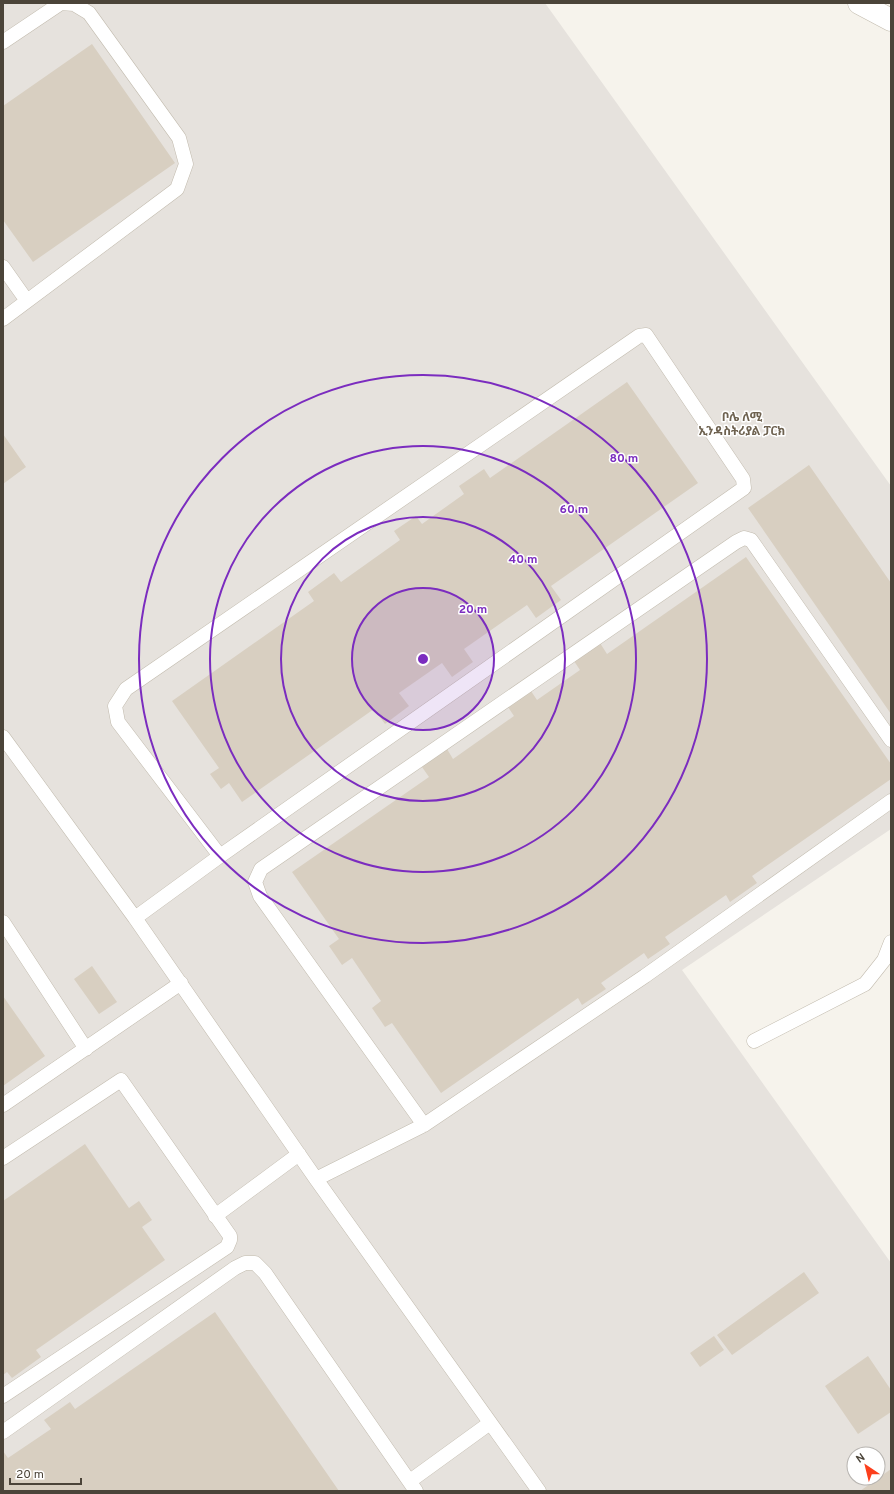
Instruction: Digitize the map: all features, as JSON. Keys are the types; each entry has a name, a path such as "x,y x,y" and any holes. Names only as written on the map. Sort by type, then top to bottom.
{"street":[{"path":"859,3 891,20"}],"lane":[{"path":"3,42 61,4 74,4 89,13 179,138 186,164 178,189 3,319"},
{"path":"3,267 27,301"},
{"path":"136,918 220,856 744,488 743,479 646,335 639,336 126,689 115,706 118,722 220,856"},
{"path":"424,1125 260,896 255,882 261,869 736,542 744,538 751,540 891,740"},
{"path":"3,736 136,918 316,1180 539,1491"},
{"path":"316,1180 424,1125 644,976 891,801"},
{"path":"3,922 86,1048"},
{"path":"754,1041 865,984 884,960 891,942"},
{"path":"3,1105 181,983"},
{"path":"3,1158 121,1080 230,1236 227,1247 3,1396"},
{"path":"215,1216 299,1154"},
{"path":"3,1432 235,1268 245,1263 255,1263 265,1274 413,1486 490,1423"}],"shaded area":[{"path":"3,3 545,3 891,486 891,829 682,970 891,1263 891,1491 3,1491"}],"building":[{"path":"92,44 175,163 33,262 3,220 3,106"},
{"path":"627,382 698,483 551,586 561,600 536,618 527,605 464,649 473,662 452,677 442,663 399,693 409,706 385,724 374,709 242,802 229,783 221,789 210,774 219,768 172,701 314,601 308,592 334,573 341,582 400,540 394,531 416,516 422,524 464,494 459,486 484,469 490,478"},
{"path":"3,434 26,467 3,484"},
{"path":"809,465 891,583 891,714 748,508"},
{"path":"746,557 891,764 891,779 752,876 757,883 730,902 726,895 665,937 670,944 648,959 644,953 601,983 606,989 582,1005 578,998 441,1093 392,1023 385,1027 372,1008 381,1001 352,958 342,965 329,946 339,939 292,872 429,777 422,767 447,749 453,759 514,716 508,707 531,691 537,700 580,670 574,661 600,643 607,654"},
{"path":"92,966 117,1002 99,1014 74,979"},
{"path":"3,996 45,1056 3,1086"},
{"path":"85,1144 129,1208 139,1201 152,1220 142,1227 165,1260 36,1350 41,1357 12,1378 7,1372 3,1375 3,1201"},
{"path":"804,1272 819,1293 732,1355 717,1335"},
{"path":"215,1312 339,1491 3,1491 3,1451 8,1458 51,1429 44,1420 70,1402 75,1409"},
{"path":"714,1336 724,1350 700,1367 690,1353"},
{"path":"868,1356 891,1390 891,1412 858,1434 825,1386"},
{"path":"891,1469 891,1491 860,1491 867,1486 886,1486 886,1473"}],"district":[{"name":"ቦሌ ለሚ ኢንዳስትሪያል ፓርክ","path":"742,424"}]}
